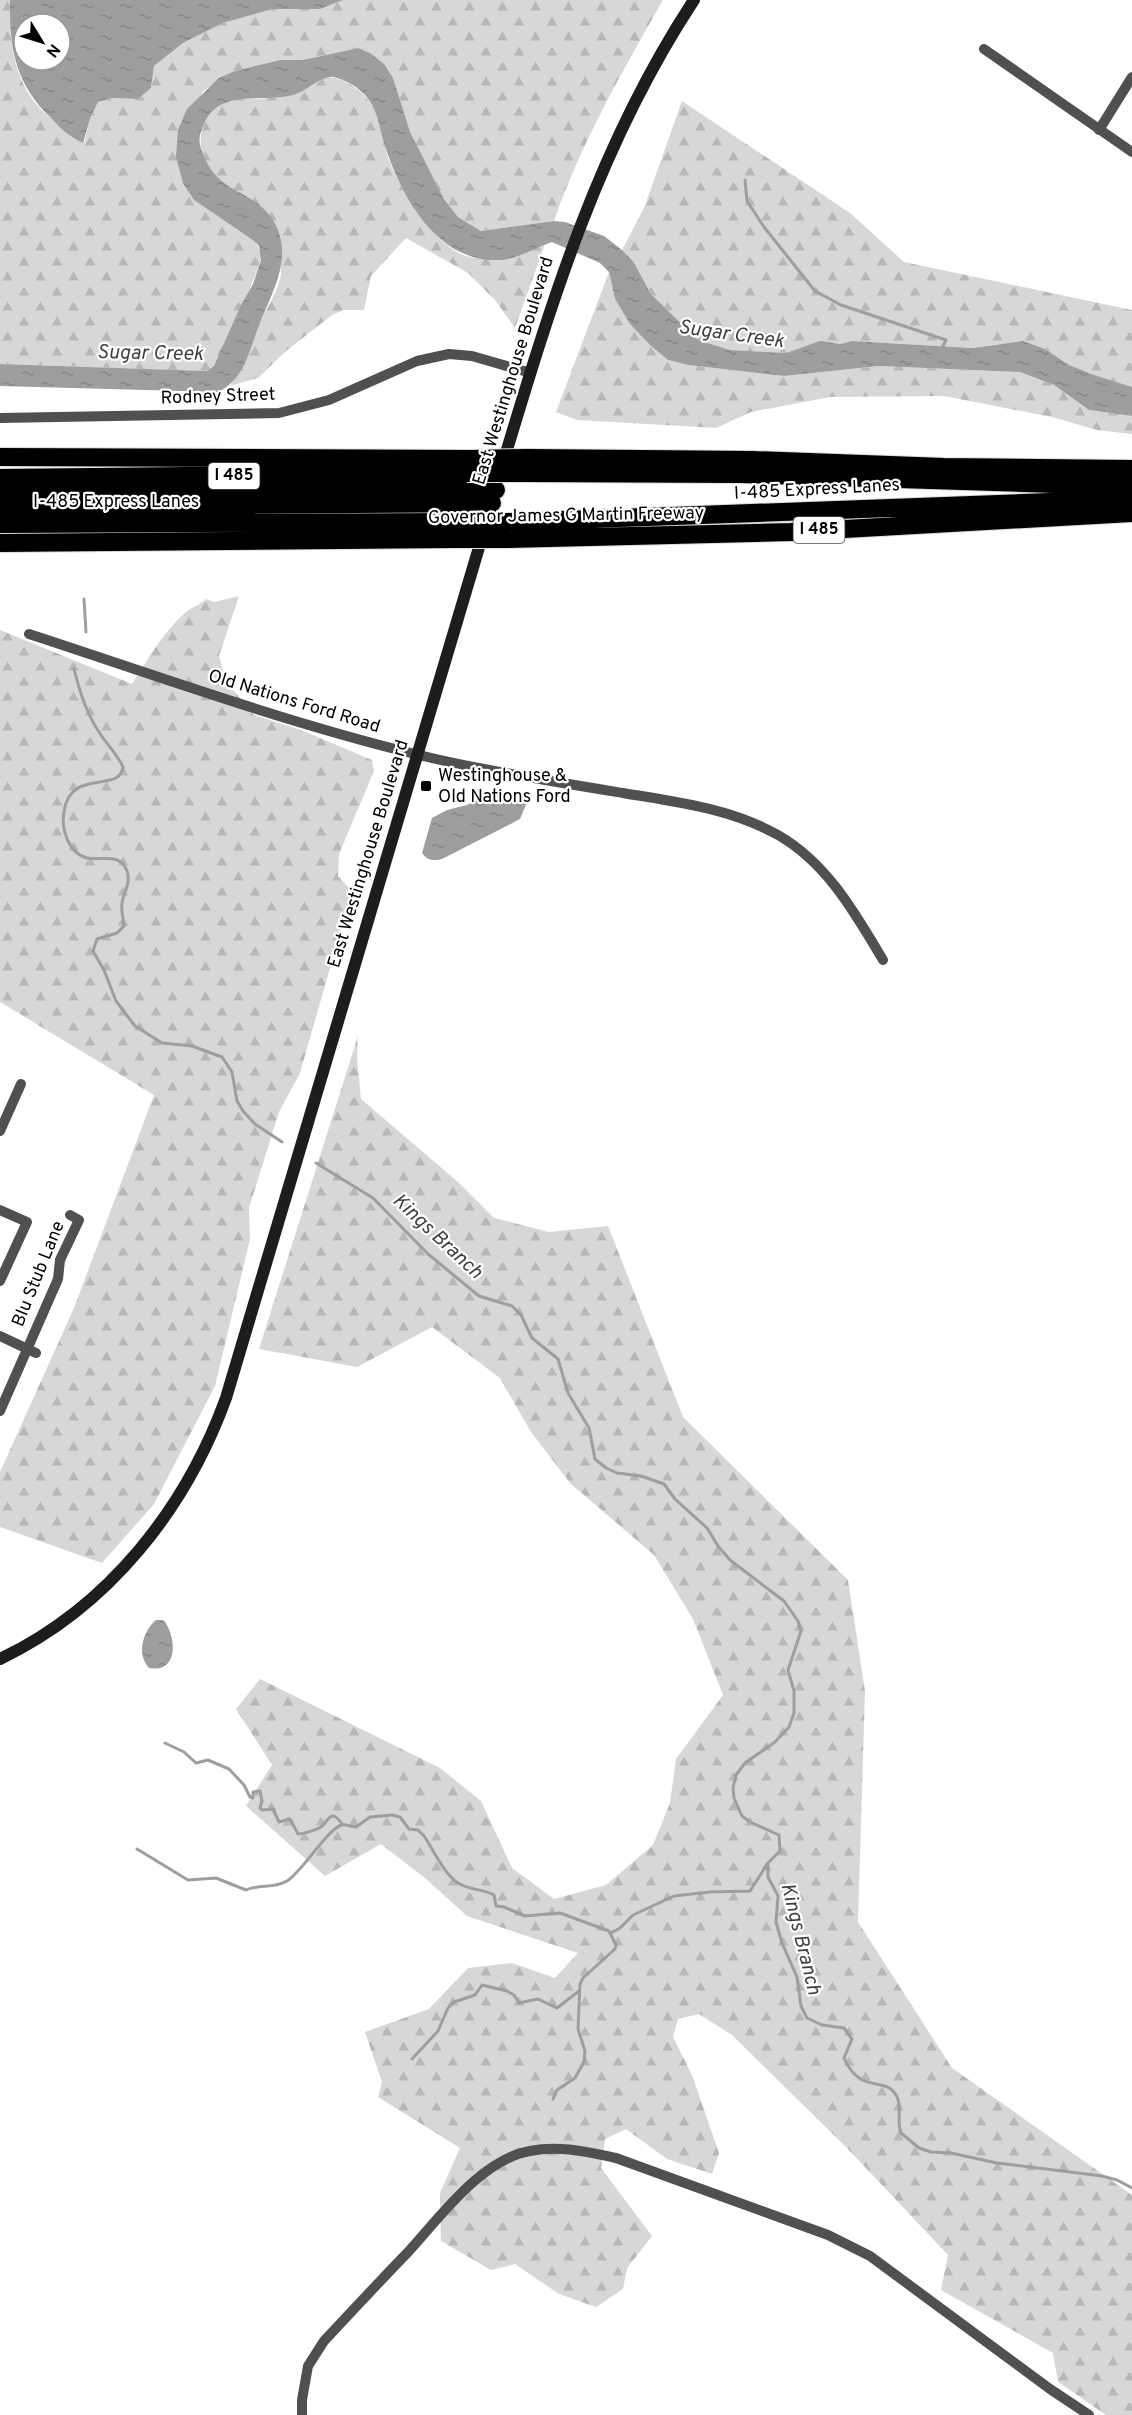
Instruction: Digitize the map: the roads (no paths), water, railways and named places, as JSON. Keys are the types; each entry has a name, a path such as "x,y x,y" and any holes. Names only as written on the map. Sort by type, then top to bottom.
{"highway":[{"name":"I 485","path":"4,458 469,466 752,460 944,467 1132,469"},
{"name":"I-485 Express Lanes","path":"526,465 1054,484 1132,483"},
{"name":"I-485 Express Lanes","path":"0,478 469,466"},
{"path":"0,495 494,496"},
{"path":"0,510 494,496"},
{"name":"I-485 Express Lanes","path":"508,530 724,516 1132,498"},
{"name":"Governor James G Martin Freeway","path":"0,543 508,530 680,536 1132,513"},
{"path":"724,516 897,525"},
{"name":"I-485 Express Lanes","path":"0,524 453,531"}],"main road":[{"name":"East Westinghouse Boulevard","path":"0,1659 63,1621 109,1582 152,1535 179,1497 201,1459 226,1398 562,274 605,165 652,70 694,0"}],"street":[{"path":"984,49 1132,152"},
{"path":"1099,130 1132,77"},
{"name":"Rodney Street","path":"0,418 279,413 329,399 417,361 449,354 472,356 531,372"},
{"name":"Old Nations Ford Road","path":"28,634 329,732 417,754 535,778 695,805 721,811 759,825 789,842 821,869 854,912 883,960"},
{"path":"0,1131 21,1084"},
{"path":"0,1210 27,1222 0,1281"},
{"name":"Blu Stub Lane","path":"0,1411 32,1351 58,1279 60,1260 79,1220 70,1215"},
{"name":"Blu Stub Lane","path":"0,1336 32,1351"},
{"path":"302,2415 302,2400 308,2366 324,2341 466,2189 499,2164 528,2151 554,2148 616,2158 828,2235 870,2256 1050,2389 1089,2415"}],"water":[{"path":"10,0 343,0 320,9 273,9 223,23 183,43 154,66 151,88 138,99 112,98 98,102 83,143 58,126 39,105 29,92 20,72 72,72 72,12 12,12 12,41"},
{"path":"358,48 370,53 384,64 393,78 410,132 444,199 458,217 481,231 554,221 565,222 604,236 633,261 651,294 698,340 730,350 786,353 820,341 840,344 852,341 972,348 1023,341 1045,349 1069,365 1132,387 1132,416 1089,410 1054,385 1020,372 879,366 784,376 688,365 668,360 630,324 615,299 609,272 600,263 552,242 518,256 497,260 476,258 440,239 425,224 402,187 368,98 359,89 334,77 324,79 293,95 227,102 216,108 208,117 201,132 200,146 209,167 226,184 263,208 271,217 282,245 280,272 276,285 249,354 234,380 218,392 0,386 0,364 207,371 214,366 241,305 253,284 261,260 259,246 254,241 194,200 183,183 176,157 178,130 187,109 219,78 235,71 280,60 303,60"},
{"path":"488,793 527,802 520,819 442,859 426,858 422,853 432,818 447,810 467,805"},
{"path":"156,1620 163,1620 168,1627 173,1652 166,1665 149,1668 143,1656 143,1643 148,1630"}],"waterway":[{"path":"745,180 747,201 764,227 815,291 841,305 946,340 942,348"},
{"name":"Kings Branch","path":"84,599 86,632"},
{"name":"Kings Branch","path":"74,669 88,712 123,767 120,775 113,779 85,785 75,790 68,798 63,818 67,839 75,851 87,858 110,858 120,861 128,875 122,906 124,926 117,933 97,939 93,951 104,970 116,1001 135,1026 162,1043 192,1046 222,1057 232,1072 237,1101 243,1111 255,1124 282,1142"},
{"name":"Kings Branch","path":"316,1163 373,1198 428,1254 479,1296 512,1306 521,1315 532,1338 558,1359 568,1393 589,1428 595,1459 617,1473 641,1476 664,1484 675,1499 707,1528 730,1560 784,1601 798,1621 801,1631 788,1670 794,1691 794,1713 789,1727 775,1742 745,1763 736,1775 733,1788 734,1798 742,1816 779,1835 780,1851 768,1863 750,1891 674,1896 633,1915 620,1928 611,1933"},
{"path":"165,1743 184,1752 196,1763 208,1760 229,1769 244,1785 250,1797 253,1798 253,1792 260,1791 262,1810 273,1809 279,1822 290,1819 298,1834 321,1827 333,1816 342,1824"},
{"path":"137,1849 188,1880 216,1878 246,1890 287,1881 336,1828 344,1825 356,1827 370,1817 392,1815 400,1817 409,1829 418,1830 424,1836 446,1871 456,1882 494,1895 496,1906 525,1916 560,1913 609,1931 616,1945 615,1949 583,1978 580,1984 578,2029 585,2051 584,2062 575,2078 557,2090 553,2099"},
{"name":"Kings Branch","path":"768,1864 768,1877 778,1896 776,1922 782,1943 797,1977 801,2006 807,2018 822,2025 844,2028 852,2039 844,2058 857,2077 892,2089 898,2099 901,2133 919,2148 931,2152 1102,2176 1117,2180 1132,2188"},
{"path":"412,2059 438,2031 448,2008 454,2002 475,1995 482,1985 507,1991 514,1995 519,2003 538,1999 557,2008 579,1991"}],"place":[{"name":"Westinghouse & Old Nations Ford","path":"426,786"}],"water label":[{"name":"Sugar Creek","path":"731,335"},
{"name":"Sugar Creek","path":"150,354"}]}
